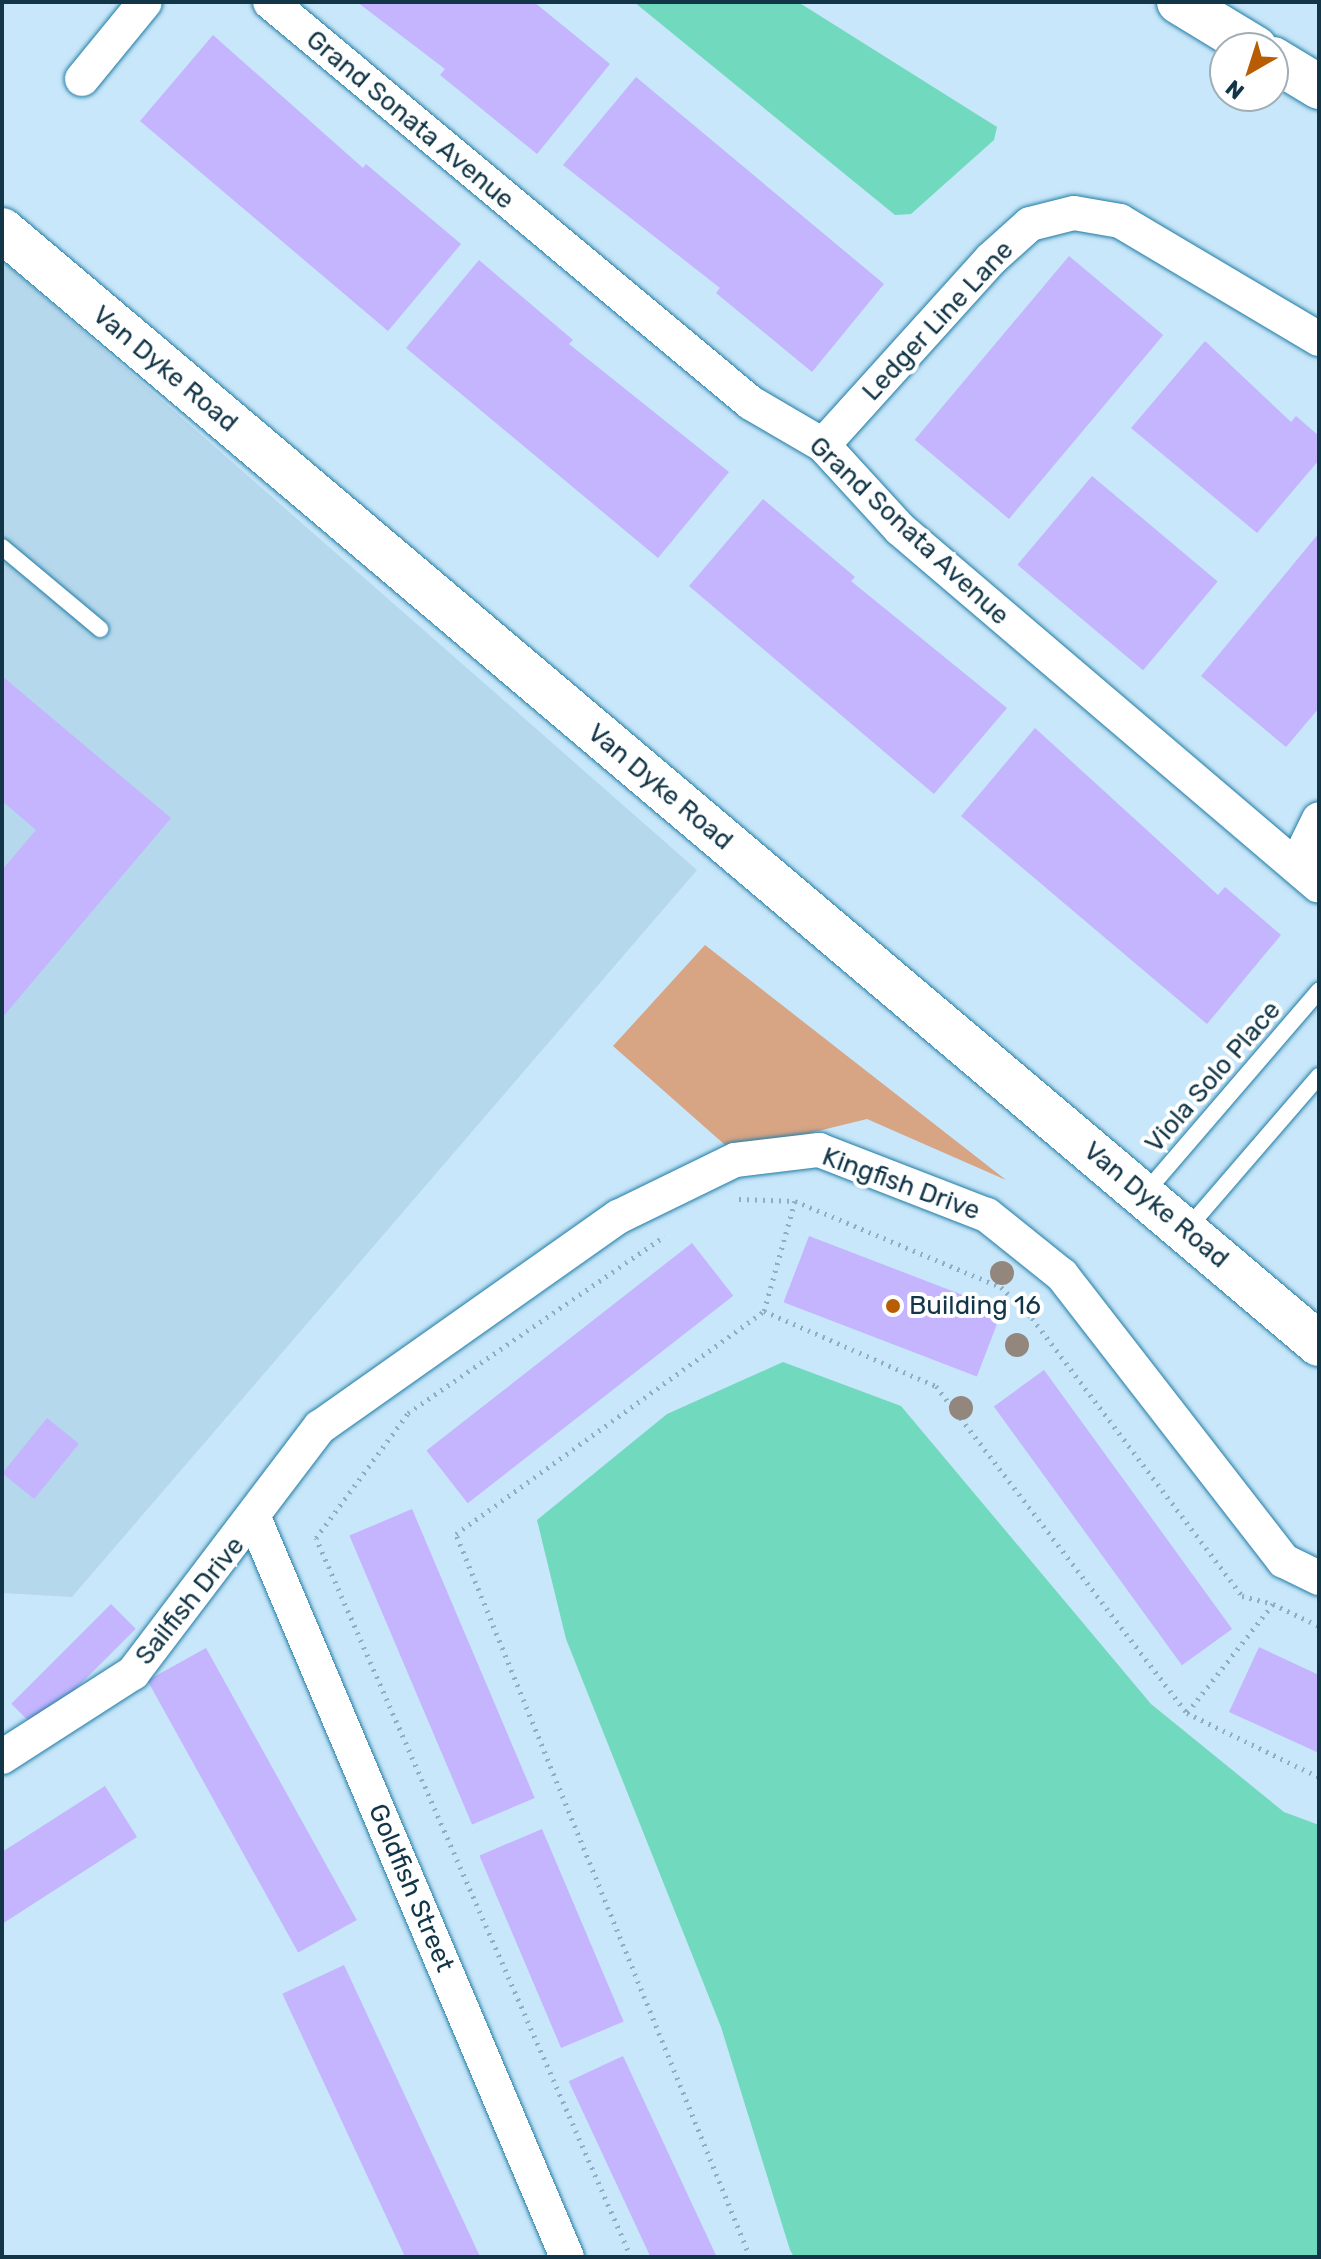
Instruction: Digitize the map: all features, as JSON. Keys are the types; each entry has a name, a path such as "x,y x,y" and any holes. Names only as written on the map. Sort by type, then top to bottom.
{"main road":[{"path":"1179,2 1229,32"},
{"path":"1289,69 1319,87"},
{"name":"Van Dyke Road","path":"2,230 1319,1344"}],"street":[{"path":"82,79 145,2"},
{"name":"Grand Sonata Avenue","path":"270,2 751,403 823,445 900,529 1307,876"},
{"name":"Ledger Line Lane","path":"823,445 991,259 1030,224 1074,213 1120,221 1319,339"},
{"path":"1307,876 1319,819"},
{"name":"Kingfish Drive","path":"255,1520 320,1427 618,1217 735,1160 819,1150 987,1215 1062,1275 1284,1561 1319,1578"},
{"name":"Sailfish Drive","path":"2,1757 133,1673 255,1520"},
{"name":"Goldfish Street","path":"255,1520 567,2257"}],"lane":[{"path":"2,547 100,629"},
{"name":"Viola Solo Place","path":"1144,1194 1317,998"},
{"path":"1186,1230 1319,1076"}],"path":[{"path":"735,1198 795,1201 1001,1287 1032,1318 1242,1596 1273,1604 1319,1626"},
{"path":"750,2257 456,1534 764,1311 795,1201"},
{"path":"631,2257 316,1538 408,1413 668,1234"},
{"path":"764,1311 936,1386 1187,1713 1319,1777"},
{"path":"1187,1713 1273,1604"}],"shaded area":[{"path":"634,2 798,2 997,127 994,140 911,214 895,215"},
{"path":"2,260 697,870 72,1597 2,1593"},
{"path":"705,945 1006,1180 867,1119 733,1152 613,1046"},
{"path":"783,1362 901,1406 1151,1704 1284,1812 1319,1825 1319,2257 794,2257 721,2027 566,1639 537,1520 667,1414"}],"building":[{"path":"357,2 534,2 610,64 537,154 440,75 445,69"},
{"path":"213,35 363,168 366,164 461,244 388,331 140,121"},
{"path":"636,77 884,284 812,372 716,293 720,288 563,165"},
{"path":"1069,256 1163,335 1009,519 915,440"},
{"path":"479,260 573,340 569,344 729,472 658,558 406,348"},
{"path":"1205,341 1291,422 1296,416 1319,436 1319,460 1257,533 1131,428"},
{"path":"1092,476 1218,581 1143,670 1017,565"},
{"path":"763,499 855,577 851,581 1007,708 934,794 689,586"},
{"path":"1319,533 1319,708 1286,747 1201,676"},
{"path":"2,676 171,818 2,1018 2,870 36,830 2,801"},
{"path":"1035,728 1218,895 1225,887 1281,935 1207,1024 961,816"},
{"name":"Building 16","path":"809,1236 1002,1310 977,1376 784,1302"},
{"path":"692,1243 733,1296 468,1503 426,1450"},
{"path":"1044,1370 1232,1629 1182,1665 994,1406"},
{"path":"47,1418 79,1444 34,1499 2,1473"},
{"path":"412,1509 535,1798 472,1825 349,1536"},
{"path":"111,1604 136,1629 36,1728 11,1704"},
{"path":"1259,1647 1319,1675 1319,1753 1229,1712"},
{"path":"206,1648 357,1920 298,1952 147,1680"},
{"path":"105,1786 137,1837 2,1924 2,1852"},
{"path":"542,1829 624,2021 561,2048 479,1856"},
{"path":"344,1965 480,2257 405,2257 282,1994"},
{"path":"623,2056 716,2256 651,2257 569,2081"}],"place":[{"name":"Building 16","path":"893,1306"}]}
